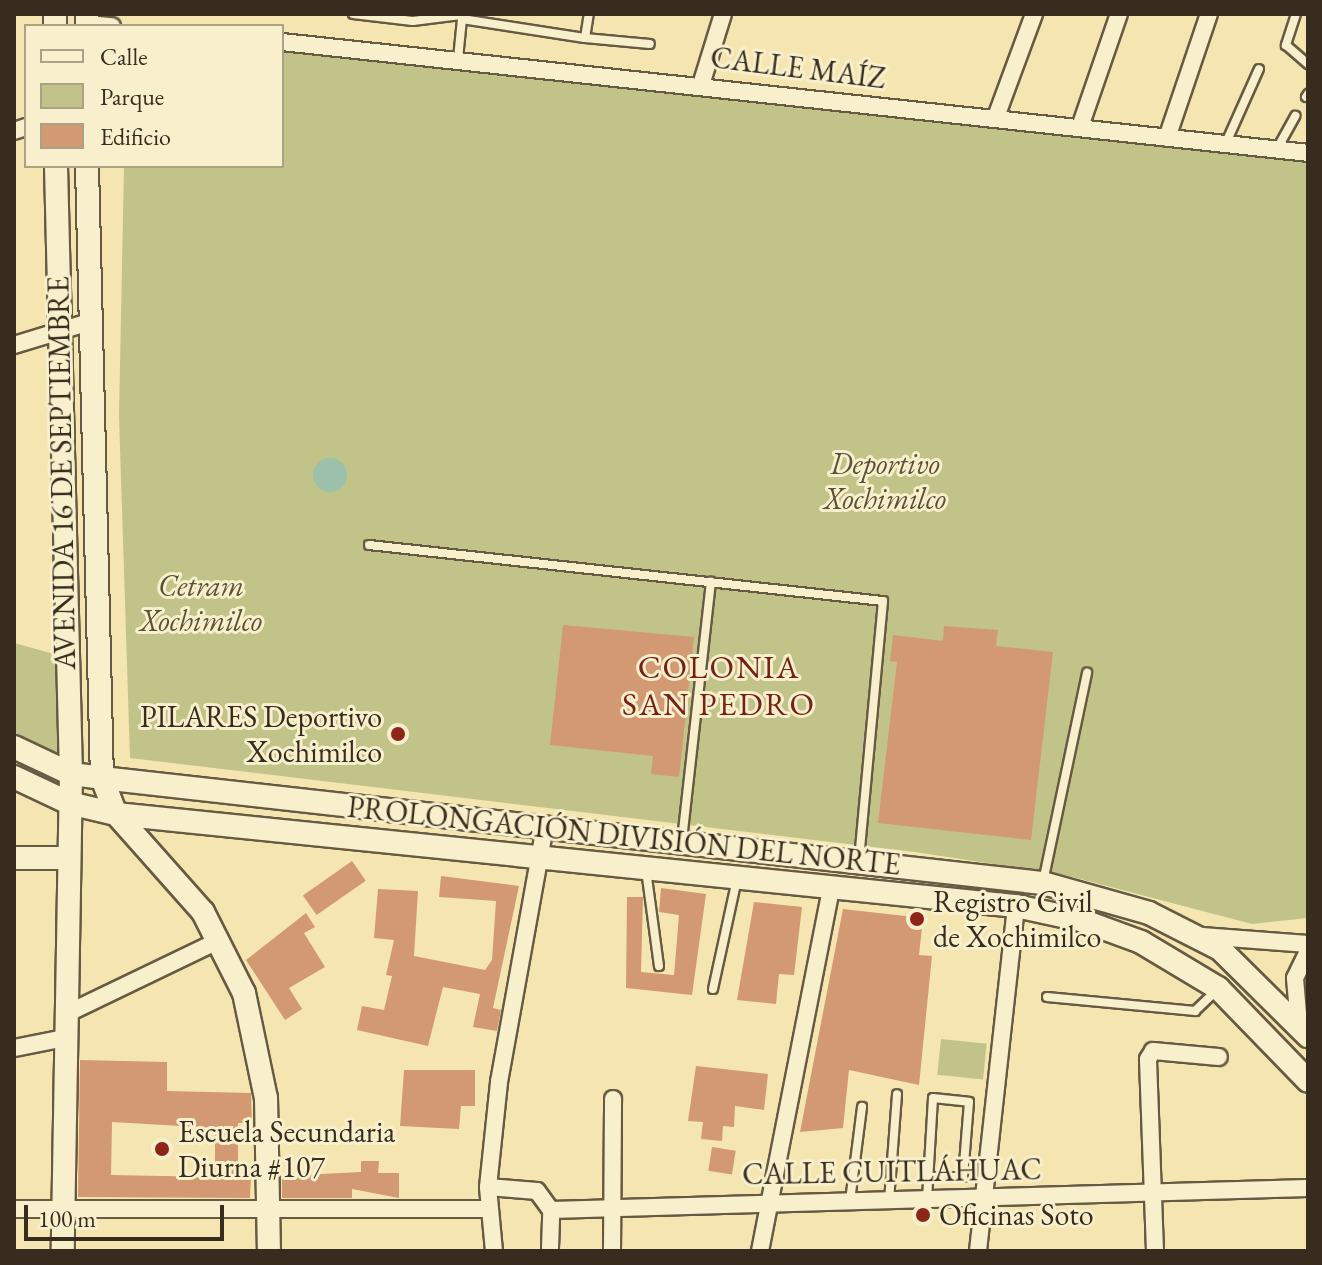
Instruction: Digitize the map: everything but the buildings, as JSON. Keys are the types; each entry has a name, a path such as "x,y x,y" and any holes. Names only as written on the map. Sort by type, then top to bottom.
{"main road":[{"name":"AVENIDA 16 DE SEPTIEMBRE","path":"56,168 71,774 66,858"},
{"name":"AVENIDA 16 DE SEPTIEMBRE","path":"87,168 86,323 93,580 102,778 116,814"},
{"path":"66,484 91,484"},
{"path":"68,579 93,580"},
{"name":"PROLONGACIÓN DIVISIÓN DEL NORTE","path":"14,747 71,774 1043,883 1118,902 1198,936 1220,949 1303,1031"},
{"name":"PROLONGACIÓN DIVISIÓN DEL NORTE","path":"14,777 69,803 116,814 1016,906 1111,929 1218,988 1308,1081"},
{"path":"116,814 166,866 220,940 261,1059 269,1251"},
{"path":"166,866 166,847 182,821"},
{"path":"623,867 626,835"},
{"path":"14,858 66,858 63,1251"},
{"path":"1218,988 1213,967 1220,949 1242,939"}],"street":[{"path":"701,85 723,14"},
{"path":"996,117 1034,14"},
{"path":"1080,127 1119,14"},
{"path":"1167,138 1209,14"},
{"name":"CALLE MAÍZ","path":"284,42 1308,153"},
{"path":"14,345 86,323"},
{"path":"494,1251 488,1187 499,1082 545,827"},
{"path":"760,1251 831,888"},
{"path":"978,1251 980,1198 1016,906"},
{"path":"1198,936 1308,944"},
{"path":"66,1014 220,940"},
{"path":"1303,1031 1295,978 1308,951"},
{"path":"14,1048 65,1038"},
{"path":"1155,1251 1148,1085 1153,1051 1219,1057"},
{"path":"612,1251 613,1099"},
{"path":"488,1187 537,1191 551,1210 550,1248"},
{"name":"CALLE CUITLÁHUAC","path":"551,1210 1308,1188"},
{"path":"14,1209 269,1212 488,1209"}],"lane":[{"path":"353,14 462,17 585,38 650,44"},
{"path":"585,38 589,14"},
{"path":"1296,14 1286,45 1308,64"},
{"path":"458,59 462,17"},
{"path":"1224,146 1259,69"},
{"path":"1277,150 1295,116"},
{"path":"369,545 883,601 859,861"},
{"path":"682,842 711,582"},
{"path":"1043,883 1087,673"},
{"path":"646,869 659,966"},
{"path":"713,989 737,879"},
{"path":"1047,997 1195,1011 1218,988"},
{"path":"889,1201 897,1094"},
{"path":"927,1200 928,1177 933,1098 969,1102 963,1177 928,1177"},
{"path":"850,1202 862,1107"}],"green space":[{"name":"Deportivo Xochimilco","path":"284,48 1308,159 1308,918 1252,924 1065,875 915,852 130,758 119,416 124,168 284,168"},
{"path":"14,643 54,654 65,764 14,738"},
{"path":"941,1039 987,1044 983,1080 937,1075"}],"shaded area":[{"path":"330,458 342,463 347,475 342,487 330,492 318,487 313,475 318,463"}],"place":[{"name":"PILARES Deportivo Xochimilco","path":"398,734"},
{"name":"Registro Civil de Xochimilco","path":"917,919"},
{"name":"Escuela Secundaria Diurna #107","path":"162,1149"},
{"name":"Oficinas Soto","path":"923,1215"}],"district":[{"name":"COLONIA SAN PEDRO","path":"719,686"}],"park label":[{"name":"Cetram Xochimilco","path":"201,603"}]}
